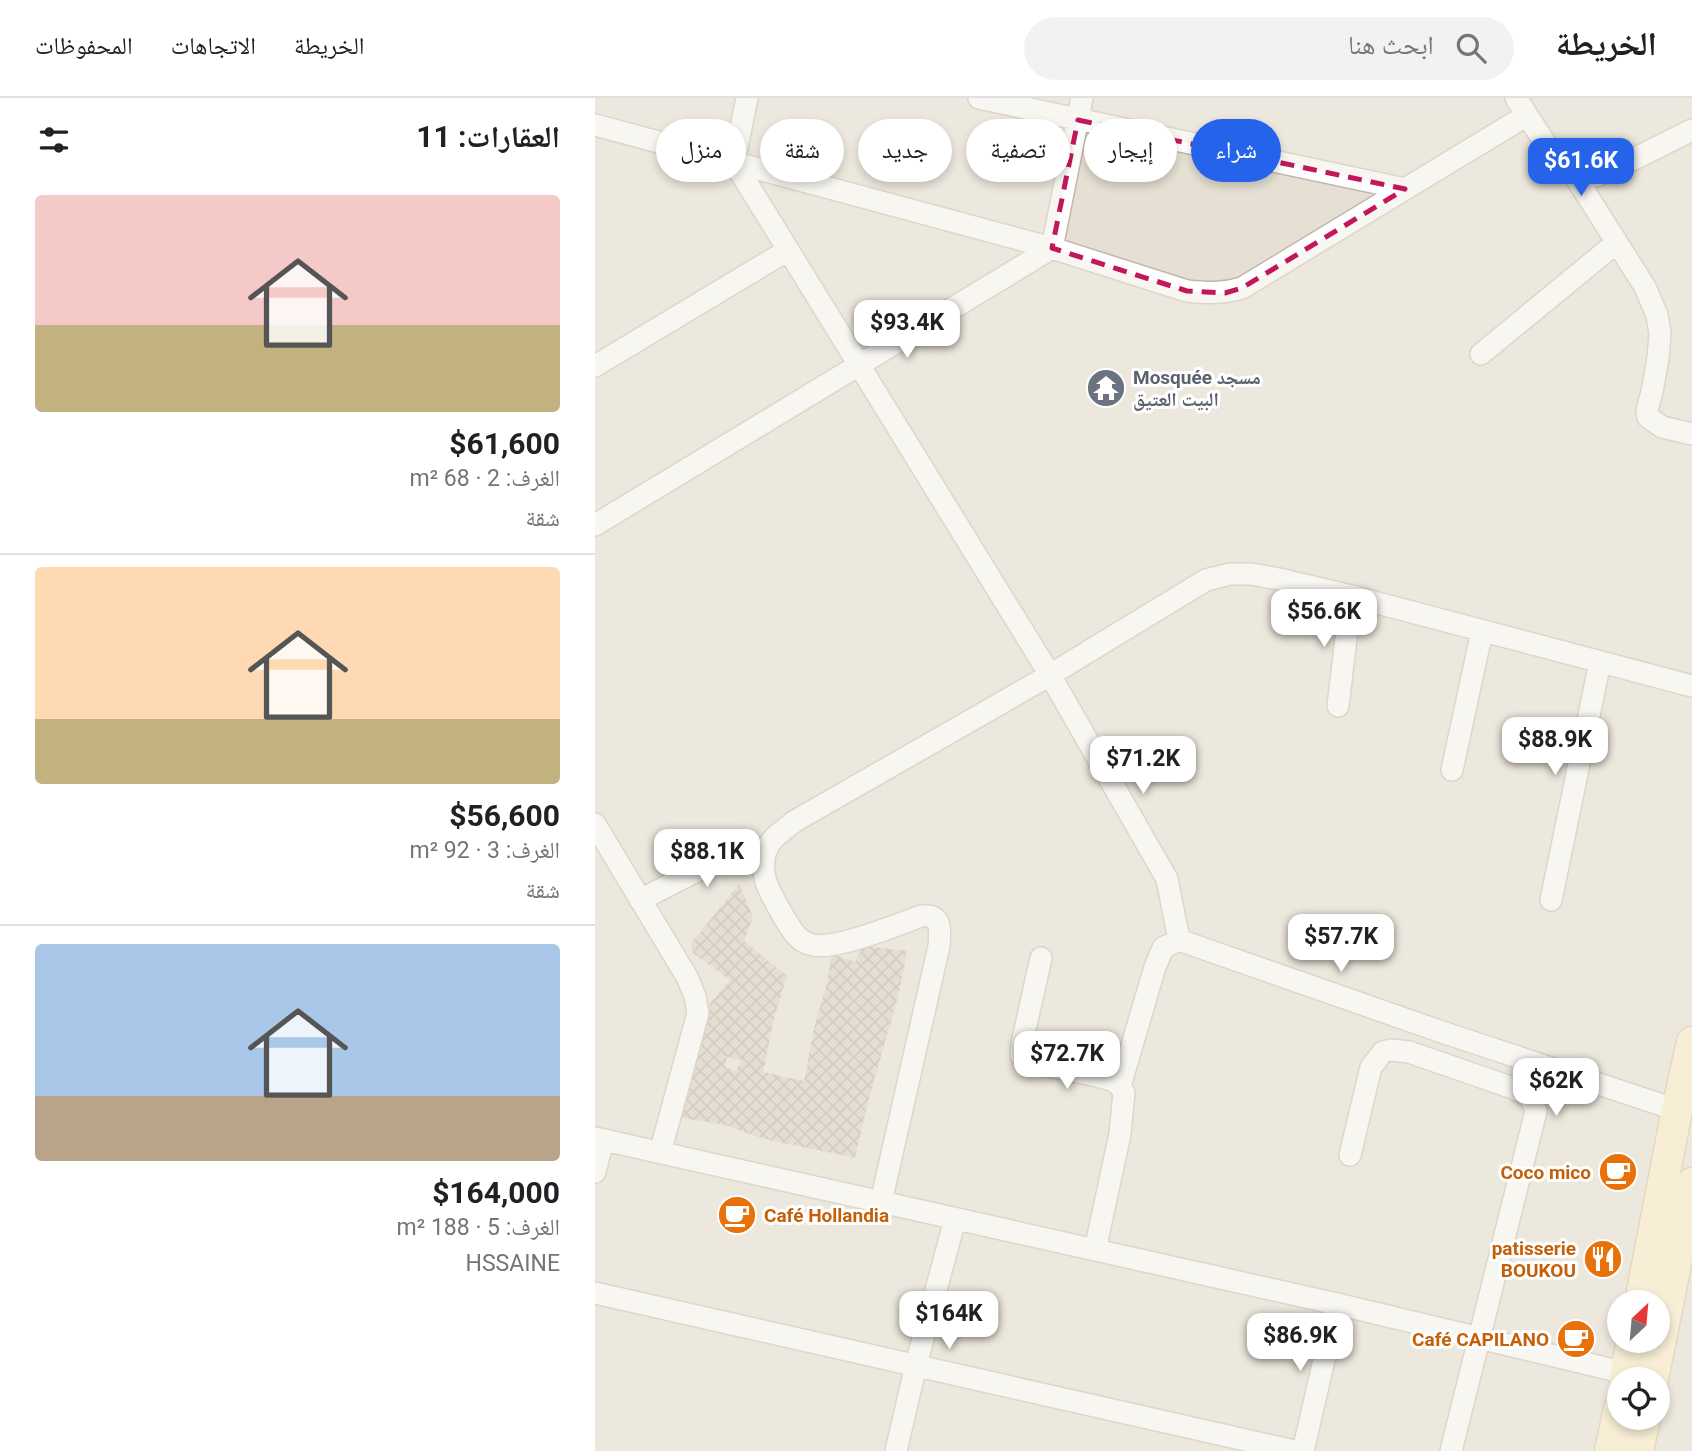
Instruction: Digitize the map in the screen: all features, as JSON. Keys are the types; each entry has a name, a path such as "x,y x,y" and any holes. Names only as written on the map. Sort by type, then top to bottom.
{"street":[{"path":"743,119 747,98"},
{"path":"979,98 1405,188"},
{"path":"595,525 1052,248 1082,98"},
{"path":"746,165 1052,248 1187,291 1210,294 1243,288 1405,188 1522,106 1556,160 1583,177 1596,176 1692,130"},
{"path":"595,125 656,141"},
{"path":"1573,173 1645,287 1657,315 1660,333 1658,358 1647,410 1648,417 1662,427 1692,435"},
{"path":"746,182 1050,675 1167,879 1179,940"},
{"path":"1481,354 1616,243"},
{"path":"595,366 788,250"},
{"path":"881,1202 939,946 939,926 934,917 929,915 835,944 820,946 804,942 796,935 765,880 765,852 776,836 795,821 1050,675 1206,580 1230,574 1251,574 1351,596 1692,686"},
{"path":"1338,706 1351,596"},
{"path":"1452,770 1482,631"},
{"path":"1551,900 1600,662"},
{"path":"595,824 687,977 695,996 698,1013 660,1153"},
{"path":"640,900 724,857 765,852"},
{"path":"1121,1086 1155,967 1163,948 1179,940 1442,1032 1677,1110"},
{"path":"1041,958 1021,1055 1032,1063 1112,1080 1121,1086 1124,1093 1120,1134 1095,1250"},
{"path":"1642,1290 1692,1042"},
{"path":"1350,1155 1371,1068 1383,1052 1391,1050 1409,1052 1525,1093 1532,1100 1536,1111 1451,1451"},
{"path":"595,1172 599,1139 1337,1304 1607,1370"},
{"path":"1640,1367 1683,1277 1692,1183"},
{"path":"896,1451 955,1219"},
{"path":"595,1293 1294,1451"},
{"path":"1303,1451 1337,1304"},
{"path":"1610,1451 1614,1430"},
{"path":"1638,1451 1642,1430"}],"highlighted area":[{"path":"1078,120 1405,189 1242,288 1225,293 1187,291 1052,248"}],"shaded area":[{"path":"595,98 1692,98 1692,1451 595,1451"}],"building":[{"path":"739,884 753,917 744,941 787,976 774,1018 763,1072 804,1081 832,954 855,962 863,946 907,951 899,993 855,1158 765,1139 725,1125 677,1117 711,1002 730,980 693,953 691,944","holes":["727,1057 741,1060 736,1071 725,1067"]}],"place":[{"name":"Mosquée مسجد البيت العتيق","path":"1106,388"},
{"name":"Coco mico","path":"1618,1172"},
{"name":"Café Hollandia","path":"737,1215"},
{"name":"patisserie BOUKOU","path":"1603,1259"},
{"name":"Café CAPILANO","path":"1576,1339"}]}
